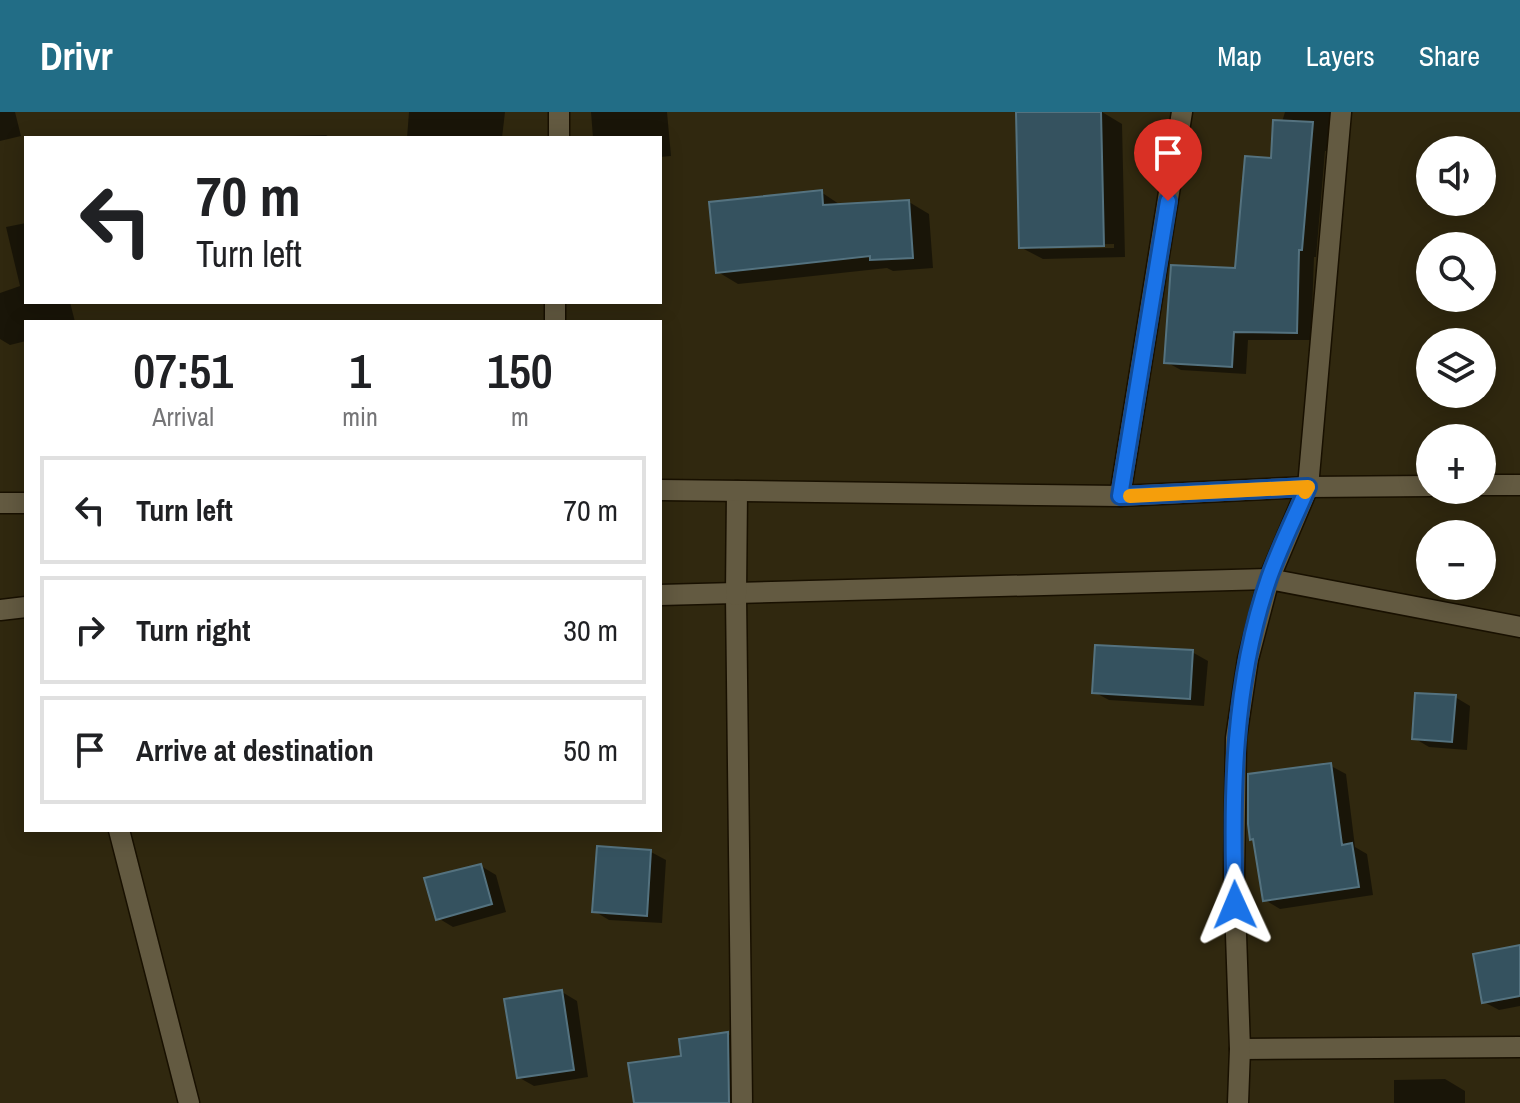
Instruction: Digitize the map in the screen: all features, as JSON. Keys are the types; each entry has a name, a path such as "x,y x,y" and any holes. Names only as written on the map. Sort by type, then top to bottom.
{"street":[{"path":"559,112 559,136"},
{"path":"1120,496 1182,112"},
{"path":"1238,1103 1240,1049 1234,877 1236,738 1248,659 1269,579 1308,487 1341,112"},
{"path":"1496,485 1520,485"},
{"path":"662,490 1120,496 1308,487 1416,486"},
{"path":"737,491 742,1103"},
{"path":"0,503 24,503"},
{"path":"662,595 1269,579 1520,627"},
{"path":"0,610 24,607"},
{"path":"120,832 189,1103"},
{"path":"1240,1049 1520,1047"}],"building":[{"path":"1016,112 1101,112 1104,246 1019,248"},
{"path":"1273,120 1313,122 1302,250 1299,250 1297,333 1234,332 1232,367 1164,363 1171,265 1235,268 1245,156 1271,158"},
{"path":"822,190 823,205 909,200 913,258 870,260 870,256 716,273 709,202"},
{"path":"1095,645 1193,650 1190,699 1092,693"},
{"path":"1415,693 1456,695 1452,742 1412,739"},
{"path":"1331,763 1342,845 1352,843 1359,887 1263,901 1248,824 1248,774"},
{"path":"597,846 651,850 647,916 592,912"},
{"path":"481,864 492,904 436,920 424,878"},
{"path":"1520,945 1520,996 1482,1003 1473,954"},
{"path":"562,990 574,1070 517,1078 504,999"},
{"path":"728,1032 729,1103 634,1103 628,1063 681,1056 679,1039"}],"slow traffic":[{"path":"1130,496 1308,487 1305,492"}],"route":[{"path":"1168,201 1120,496 1308,487 1269,579 1248,659 1236,738 1235,905"}]}
